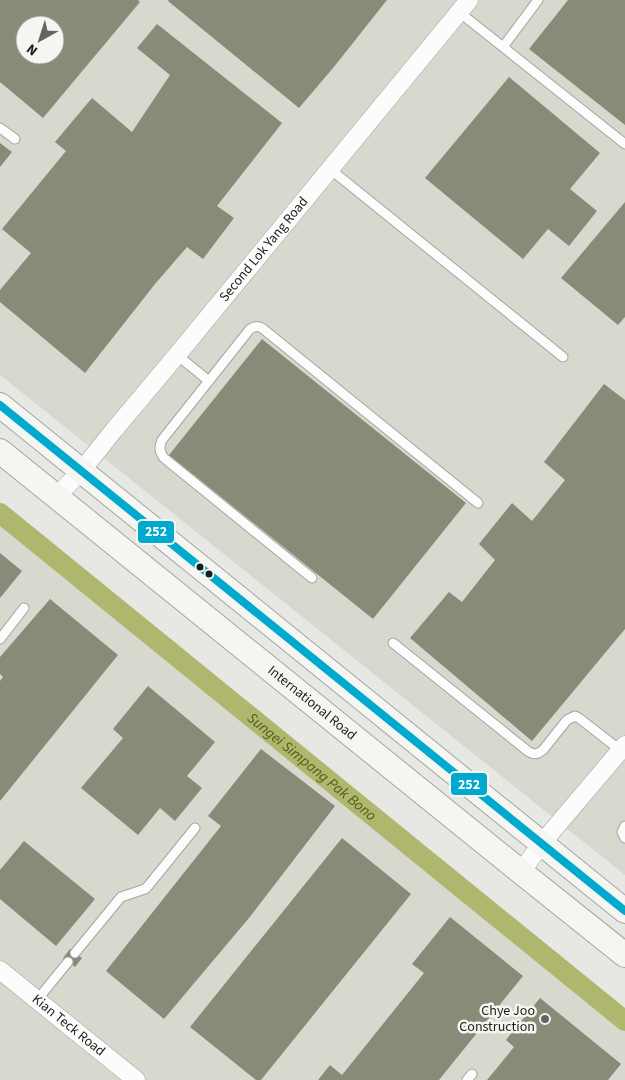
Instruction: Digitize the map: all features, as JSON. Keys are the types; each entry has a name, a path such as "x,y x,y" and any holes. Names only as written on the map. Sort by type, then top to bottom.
{"main road":[{"path":"0,404 625,910"},
{"name":"International Road","path":"0,451 625,955"}],"street":[{"name":"Second Lok Yang Road","path":"57,496 82,470 464,6"},
{"path":"521,872 542,843 623,747"},
{"name":"Kian Teck Road","path":"0,970 136,1080"}],"lane":[{"path":"503,47 538,0"},
{"path":"464,6 503,47 625,144"},
{"path":"0,128 15,139"},
{"path":"330,169 563,357"},
{"path":"312,578 172,464 161,454 160,450 162,440 250,329 257,326 262,328 478,503"},
{"path":"177,355 209,381"},
{"path":"0,639 24,608"},
{"path":"394,643 533,754 543,750 567,720 576,716 623,747"},
{"path":"625,826 622,832 625,838"},
{"path":"75,953 121,897 148,886 195,828"},
{"path":"37,1000 68,962"}],"shaded area":[{"path":"0,0 625,0 625,875 0,375"},
{"path":"0,511 625,1009 625,1080 0,1080"}],"building":[{"path":"0,0 138,0 140,2 43,118 0,82"},
{"path":"169,0 387,0 299,108"},
{"path":"568,0 625,0 625,125 529,49"},
{"path":"157,24 282,123 217,206 234,218 203,259 187,247 155,284 85,373 0,302 0,290 31,253 2,229 66,151 55,142 92,98 132,132 170,75 137,48"},
{"path":"509,77 600,153 570,189 597,211 569,246 548,229 523,259 425,178"},
{"path":"0,143 12,152 0,167"},
{"path":"625,202 625,317 618,325 561,278"},
{"path":"262,339 466,503 373,619 169,455"},
{"path":"604,384 625,400 625,629 532,741 410,638 449,592 462,602 495,560 479,544 512,503 532,521 565,480 544,462"},
{"path":"0,553 22,571 0,598"},
{"path":"50,599 118,655 0,801 0,681 3,677 0,674 0,657"},
{"path":"148,686 215,742 187,776 202,788 175,821 160,808 138,835 81,788 123,738 113,729"},
{"path":"261,749 335,806 249,918 164,1019 106,971 221,826 208,816"},
{"path":"342,838 411,894 261,1080 256,1080 190,1027"},
{"path":"24,841 95,899 56,946 0,899 0,870"},
{"path":"450,917 523,976 439,1080 318,1080 330,1065 342,1075 424,973 412,964"},
{"path":"70,949 82,958 75,967 63,958"},
{"name":"Chye Joo Construction","path":"540,998 621,1064 608,1080 487,1080 514,1047 506,1040"}],"waterway":[{"name":"Sungei Simpang Pak Bono","path":"0,513 625,1021"}],"transit line":[{"name":"252","path":"0,405 625,911"}],"place":[{"name":"Chye Joo Construction","path":"545,1019"}]}
